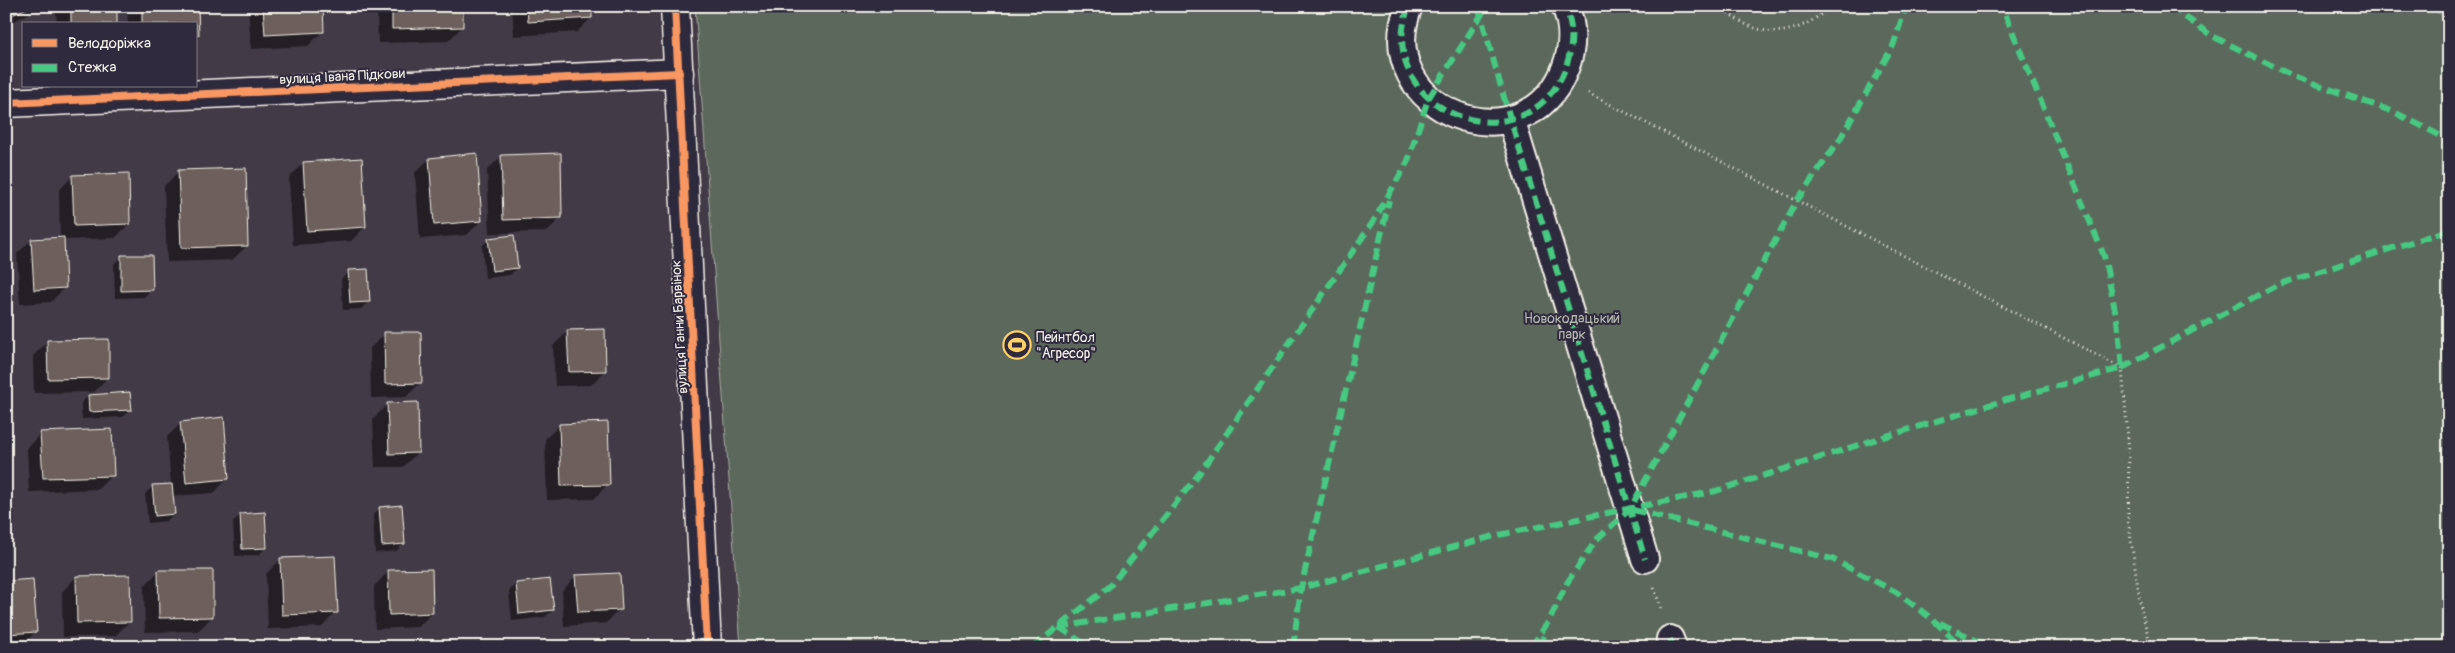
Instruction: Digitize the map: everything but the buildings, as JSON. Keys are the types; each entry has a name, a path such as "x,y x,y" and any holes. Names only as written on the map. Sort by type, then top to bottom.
{"street":[{"name":"вулиця Ганни Барвінок","path":"675,6 707,647"},
{"path":"1409,6 1404,18 1402,40 1405,61 1414,82 1428,99 1446,112 1466,120 1489,122 1511,119 1530,110 1548,96 1561,78 1569,58 1572,36 1565,6"},
{"name":"вулиця Івана Підкови","path":"6,103 679,73"},
{"path":"1511,119 1645,559"}],"path":[{"path":"1721,6 1735,20 1762,31 1791,30 1817,20 1830,6"},
{"path":"1561,78 1796,202 2122,368 2129,451 2128,519 2141,608 2151,647"},
{"path":"1645,559 1671,643"}],"green space":[{"name":"Новокодацький парк","path":"695,6 2428,6 2449,20 2449,647 741,647"}],"marked path":[{"path":"1409,6 1402,43 1410,74 1430,99 1457,115 1487,122 1518,117 1545,100 1565,69 1570,54 1571,29 1565,6"},
{"path":"1478,6 1507,108 1645,559"},
{"path":"1033,647 1110,586 1198,475 1373,222 1408,161 1428,99 1487,6"},
{"path":"1531,647 1549,621 1567,583 1596,540 1630,509 1796,202 1840,139 1893,46 1906,6"},
{"path":"1059,627 1301,588 1494,536 1716,491 1877,439 2006,400 2122,368 2117,320 2104,256 2002,6"},
{"path":"2170,6 2212,36 2293,76 2394,112 2449,140"},
{"path":"1293,647 1301,588 1389,200"},
{"path":"2122,368 2277,285 2449,230"},
{"path":"1633,510 1832,559 1896,592 1931,618 1962,647"},
{"path":"1940,623 1990,647"},
{"path":"1059,627 1089,647"},
{"path":"1540,647 1546,630"},
{"path":"1670,639 1673,647"}],"cycle path":[{"path":"675,6 707,647"},
{"path":"6,103 679,73"}],"place":[{"name":"Пейнтбол \"Агресор\"","path":"1017,345"}]}
